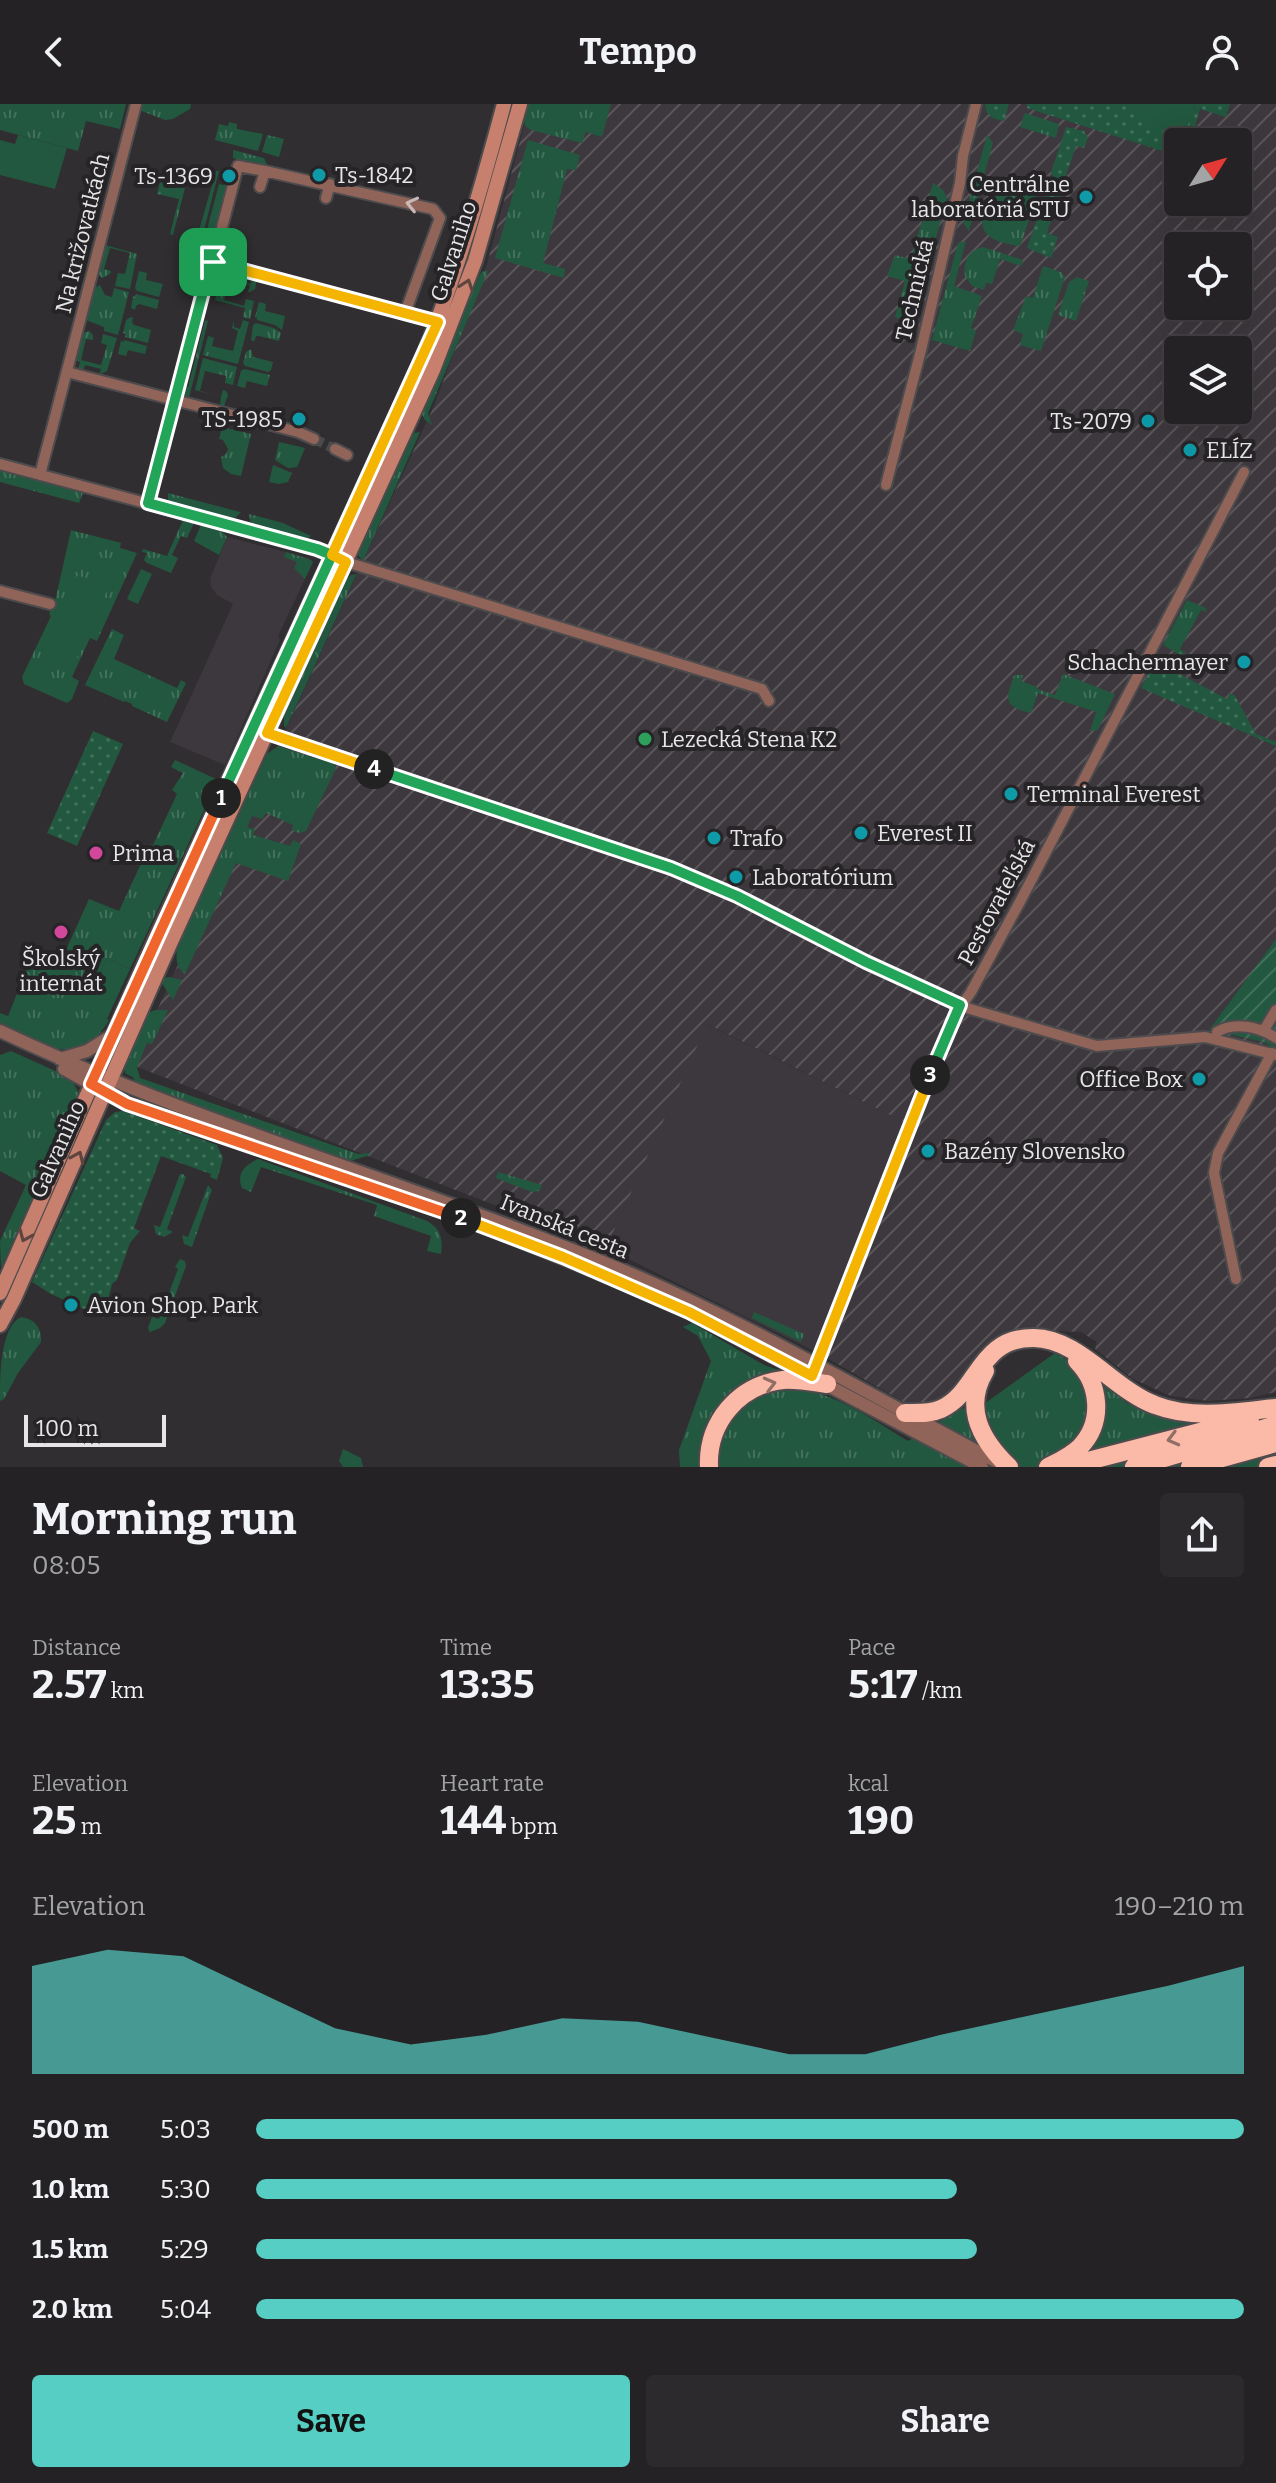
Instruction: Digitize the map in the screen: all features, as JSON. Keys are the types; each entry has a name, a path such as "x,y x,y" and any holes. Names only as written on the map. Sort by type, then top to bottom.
{"highway":[{"path":"905,1413 931,1412 949,1405 986,1359 1005,1344 1035,1338 1049,1339 1134,1395 1168,1409 1199,1413 1276,1410"},
{"path":"1008,1467 990,1447 977,1423 974,1400 980,1379 992,1362 1017,1347 1039,1344 1063,1348 1088,1375 1095,1394 1096,1413 1089,1436 1067,1458 1048,1467"},
{"path":"709,1467 710,1446 717,1426 728,1408 744,1394 761,1385 818,1375"},
{"path":"1065,1467 1276,1410"},
{"path":"1134,1467 1276,1425"},
{"path":"1190,1467 1276,1443"},
{"path":"1268,1467 1276,1465"}],"main road":[{"name":"Galvaniho","path":"0,1293 170,944 267,733 438,322 469,234 504,104"},
{"name":"Galvaniho","path":"0,1325 14,1299 100,1083 114,1034 252,729 433,370 464,293 520,104"},
{"path":"252,729 267,733"}],"street":[{"name":"Na križovatkách","path":"40,475 136,104"},
{"name":"Technická","path":"886,485 921,350 976,104"},
{"path":"148,503 238,166 433,209 440,218 405,313"},
{"path":"260,187 265,171"},
{"path":"326,198 330,184"},
{"name":"Galvaniho","path":"212,262 438,322"},
{"path":"67,372 298,432 314,439"},
{"path":"335,449 347,455"},
{"path":"0,464 317,549 762,689 769,701"},
{"name":"Pestovateľská","path":"818,1375 931,1071 960,1005 971,992 1023,896 1244,472"},
{"path":"0,591 50,604"},
{"path":"267,733 671,868 737,896 866,962 960,1005 1097,1046 1205,1037 1274,1054 1218,1153 1214,1173 1236,1279"},
{"path":"1264,1030 1276,1010"},
{"path":"1217,1032 1227,1026 1264,1030 1276,1038"},
{"name":"Ivanská cesta","path":"0,1031 60,1059 127,1104 468,1220 563,1257 905,1413 1008,1467"},
{"path":"60,1059 87,1051 114,1034"},
{"name":"Ivanská cesta","path":"0,1038 100,1083"},
{"name":"Ivanská cesta","path":"818,1375 982,1467"}],"shaded area":[{"path":"530,104 1276,104 1276,939 1209,1030 1264,1042 1276,1050 1276,1392 1250,1398 1208,1401 1171,1396 1133,1379 1095,1349 1097,1342 1081,1332 1031,1330 934,1405 907,1404 820,1354 909,1128 904,1122 707,1024 606,1248 132,1065 433,408 487,264"},
{"path":"227,537 309,558 313,562 278,636 280,640 225,765 170,742 233,604 217,595 210,579"},
{"path":"706,1024 904,1122 909,1129 820,1354 606,1248"}],"green space":[{"path":"0,104 126,104 120,129 86,121 78,151 0,130"},
{"path":"140,104 191,104 190,109 165,120 139,110"},
{"path":"528,104 611,104 602,137 586,132 582,143 525,126"},
{"path":"985,104 1009,104 1004,121 991,117"},
{"path":"1027,104 1139,104 1135,119 1164,128 1164,152 1027,108"},
{"path":"1139,104 1195,104 1187,128 1164,129 1134,119"},
{"path":"1195,104 1230,104 1226,117 1200,109 1195,128 1186,128"},
{"path":"1025,113 1059,124 1056,138 1020,127"},
{"path":"229,122 237,124 237,129 263,134 258,151 215,140 219,124 228,126"},
{"path":"1066,127 1084,131 1088,138 1084,148 1076,146 1064,181 1054,178 1051,172"},
{"path":"18,135 67,148 55,189 0,175 0,140 15,144"},
{"path":"267,135 284,139 279,157 262,152"},
{"path":"987,135 993,143 969,231 963,223"},
{"path":"528,140 580,155 576,170 567,169 543,263 565,269 564,278 495,258"},
{"path":"233,150 264,158 268,167 233,158"},
{"path":"216,171 219,171 201,242 196,241"},
{"path":"994,179 1038,192 1018,246 995,240 984,229 982,223"},
{"path":"225,180 231,181 211,259 200,256 219,184 224,185"},
{"path":"160,182 185,188 173,235 170,234 179,199 157,194"},
{"path":"933,183 943,190 947,198 912,324 895,317 905,281 887,276 895,255 911,259"},
{"path":"1048,187 1061,191 1047,233 1058,237 1051,258 1027,248"},
{"path":"966,241 954,286 982,296 971,328 976,331 970,351 932,340 958,243"},
{"path":"105,245 137,254 130,289 115,286 118,273 125,274 130,253 110,248 104,269 111,271 110,274 102,278 98,274"},
{"path":"983,247 1023,260 1021,266 1000,259 992,284 986,283 984,290 972,286 965,276 970,254"},
{"path":"1043,266 1061,272 1065,277 1041,351 1020,345 1023,334 1013,330 1026,296 1033,298"},
{"path":"139,271 147,273 146,280 163,284 159,297 137,291"},
{"path":"483,271 488,271 428,413 432,425 422,414"},
{"path":"255,275 255,289 250,292 250,285 229,280 224,300 244,306 246,299 254,301 250,319 243,317 245,308 215,300 221,276 250,284"},
{"path":"1077,277 1089,281 1076,321 1058,315 1069,282"},
{"path":"100,285 105,295 112,297 114,288 129,292 118,335 86,320 94,288"},
{"path":"136,294 159,300 157,309 139,304 135,310 131,308"},
{"path":"259,302 266,304 265,311 285,316 282,330 257,320"},
{"path":"131,317 134,325 151,330 148,343 125,337 126,320"},
{"path":"205,320 208,321 189,398 182,394 182,386 188,387"},
{"path":"243,320 249,322 238,364 203,355 208,336 214,338 212,346 233,351 238,331 232,328 234,321 234,327 240,329"},
{"path":"256,323 281,333 279,341 259,336 254,342 251,340"},
{"path":"89,331 93,340 86,339 81,360 101,365 107,345 101,343 103,334 117,338 107,371 99,375 101,369 85,365 83,371 78,370 80,362 75,360 82,333"},
{"path":"124,340 147,346 145,354 128,350 126,356 118,354"},
{"path":"251,349 253,357 273,362 271,370 268,372 245,366 246,352"},
{"path":"203,358 237,367 233,385 225,383 226,376 205,371 200,391 221,397 195,390"},
{"path":"244,369 270,375 267,386 247,381 245,388 237,386"},
{"path":"223,390 226,391 228,395 224,406 220,407"},
{"path":"222,427 251,434 241,476 223,468 221,457 228,449 219,439"},
{"path":"420,432 363,561 357,554 414,433"},
{"path":"279,442 305,448 297,467 288,468 275,460"},
{"path":"273,465 292,473 288,482 269,482"},
{"path":"0,471 83,493 79,503 0,482"},
{"path":"168,493 241,512 235,518 229,518 161,501 157,497 168,500"},
{"path":"249,514 283,523 311,536 307,539 256,526 250,521"},
{"path":"183,520 194,523 187,538 181,536 172,555 178,558 171,573 147,563 144,560 147,553 142,552 143,549 167,556"},
{"path":"201,525 219,530 227,537 219,555 194,541"},
{"path":"71,530 121,543 120,548 137,553 97,641 90,638 72,677 79,681 72,699 67,703 24,684 22,677 51,616 49,614 56,597"},
{"path":"89,552 119,566 112,580 82,566"},
{"path":"286,552 313,562 305,579 294,568 297,562 284,557"},
{"path":"141,569 152,574 138,604 127,599"},
{"path":"357,574 286,728 284,714 346,580"},
{"path":"78,575 108,589 101,603 71,589"},
{"path":"69,594 100,608 72,669 41,655"},
{"path":"1187,600 1206,608 1207,612 1201,610 1180,649 1186,653 1180,655 1163,645"},
{"path":"112,629 124,635 114,659 177,688 181,680 186,683 167,722 85,685"},
{"path":"1156,660 1169,660 1166,667 1227,699 1230,693 1235,696 1256,734 1276,742 1276,746 1141,688"},
{"path":"1063,674 1115,694 1098,730 1090,731 1096,712 1038,693 1031,713 1015,708 1009,701 1014,675 1023,675 1021,681 1055,695"},
{"path":"93,731 123,744 77,846 47,833"},
{"path":"278,746 334,764 336,768 306,831 299,833 292,830 293,825 266,813 262,819 252,816 247,827 255,829 253,835 290,846 293,840 301,844 288,881 236,863 185,974 177,963 177,949 267,754"},
{"path":"175,760 218,780 130,969 107,958 83,1007 109,1020 90,1041 67,1049 47,1048 47,1044 0,1025 0,1013 8,1016 31,959 57,970 89,899 119,911 177,794 172,790 183,773 171,767"},
{"path":"1276,939 1276,1050 1264,1042 1209,1030"},
{"path":"107,958 130,969 107,1019 82,1008"},
{"path":"169,977 182,980 173,1000 161,982"},
{"path":"168,1010 152,1044 147,1043 137,1068 140,1078 358,1154 371,1153 350,1161 133,1082 134,1078 125,1073 125,1064 148,1013"},
{"path":"11,1051 71,1078 79,1094 1,1268 0,1241 26,1185 0,1171 0,1055"},
{"path":"123,1111 217,1145 223,1158 217,1180 210,1177 211,1174 161,1156 134,1228 140,1231 130,1243 117,1280 112,1284 104,1318 32,1282 106,1120 115,1112"},
{"path":"258,1159 427,1221 440,1235 441,1254 427,1251 431,1236 374,1216 377,1205 261,1167 251,1192 242,1188 240,1178 243,1170"},
{"path":"498,1172 542,1185 539,1191 532,1192 496,1178"},
{"path":"180,1174 186,1177 167,1229 173,1232 164,1237 156,1234 154,1225 160,1227"},
{"path":"208,1185 212,1190 192,1247 184,1244 182,1235 188,1237"},
{"path":"180,1259 185,1261 186,1266 165,1323 150,1332 148,1328 152,1317 159,1319"},
{"path":"754,1312 804,1334 801,1342 752,1318"},
{"path":"21,1317 37,1325 41,1342 0,1401 5,1341 14,1322"},
{"path":"692,1323 764,1365 782,1371 750,1383 702,1467 680,1467 679,1450 711,1361 698,1336 683,1327"},
{"path":"1055,1353 1102,1381 1126,1403 1153,1415 1201,1421 1271,1467 719,1467 721,1441 727,1426 743,1405 762,1393 783,1388 827,1396 908,1441 961,1409 984,1404"},
{"path":"343,1449 361,1458 363,1467 343,1467 339,1461"}],"tunnel":[{"path":"314,439 335,449"}],"place":[{"name":"Ts-1842","path":"319,175"},
{"name":"Ts-1369","path":"229,176"},
{"name":"Centrálne laboratóriá STU","path":"1086,197"},
{"name":"TS-1985","path":"299,419"},
{"name":"Ts-2079","path":"1148,421"},
{"name":"ELÍZ","path":"1190,450"},
{"name":"Schachermayer","path":"1244,662"},
{"name":"Lezecká Stena K2","path":"645,739"},
{"name":"Terminal Everest","path":"1011,794"},
{"name":"Everest II","path":"861,833"},
{"name":"Trafo","path":"714,838"},
{"name":"Prima","path":"96,853"},
{"name":"Laboratórium","path":"736,877"},
{"name":"Školský internát","path":"61,932"},
{"name":"Office Box","path":"1199,1079"},
{"name":"Bazény Slovensko","path":"928,1151"},
{"name":"Avion Shop. Park","path":"71,1305"}],"route":[{"path":"213,262 148,503 332,555 91,1084 127,1104 468,1220 563,1257 689,1312 812,1376 931,1071 960,1005 866,962 737,896 671,868 267,733 346,562 332,555 438,322 213,262"}]}
